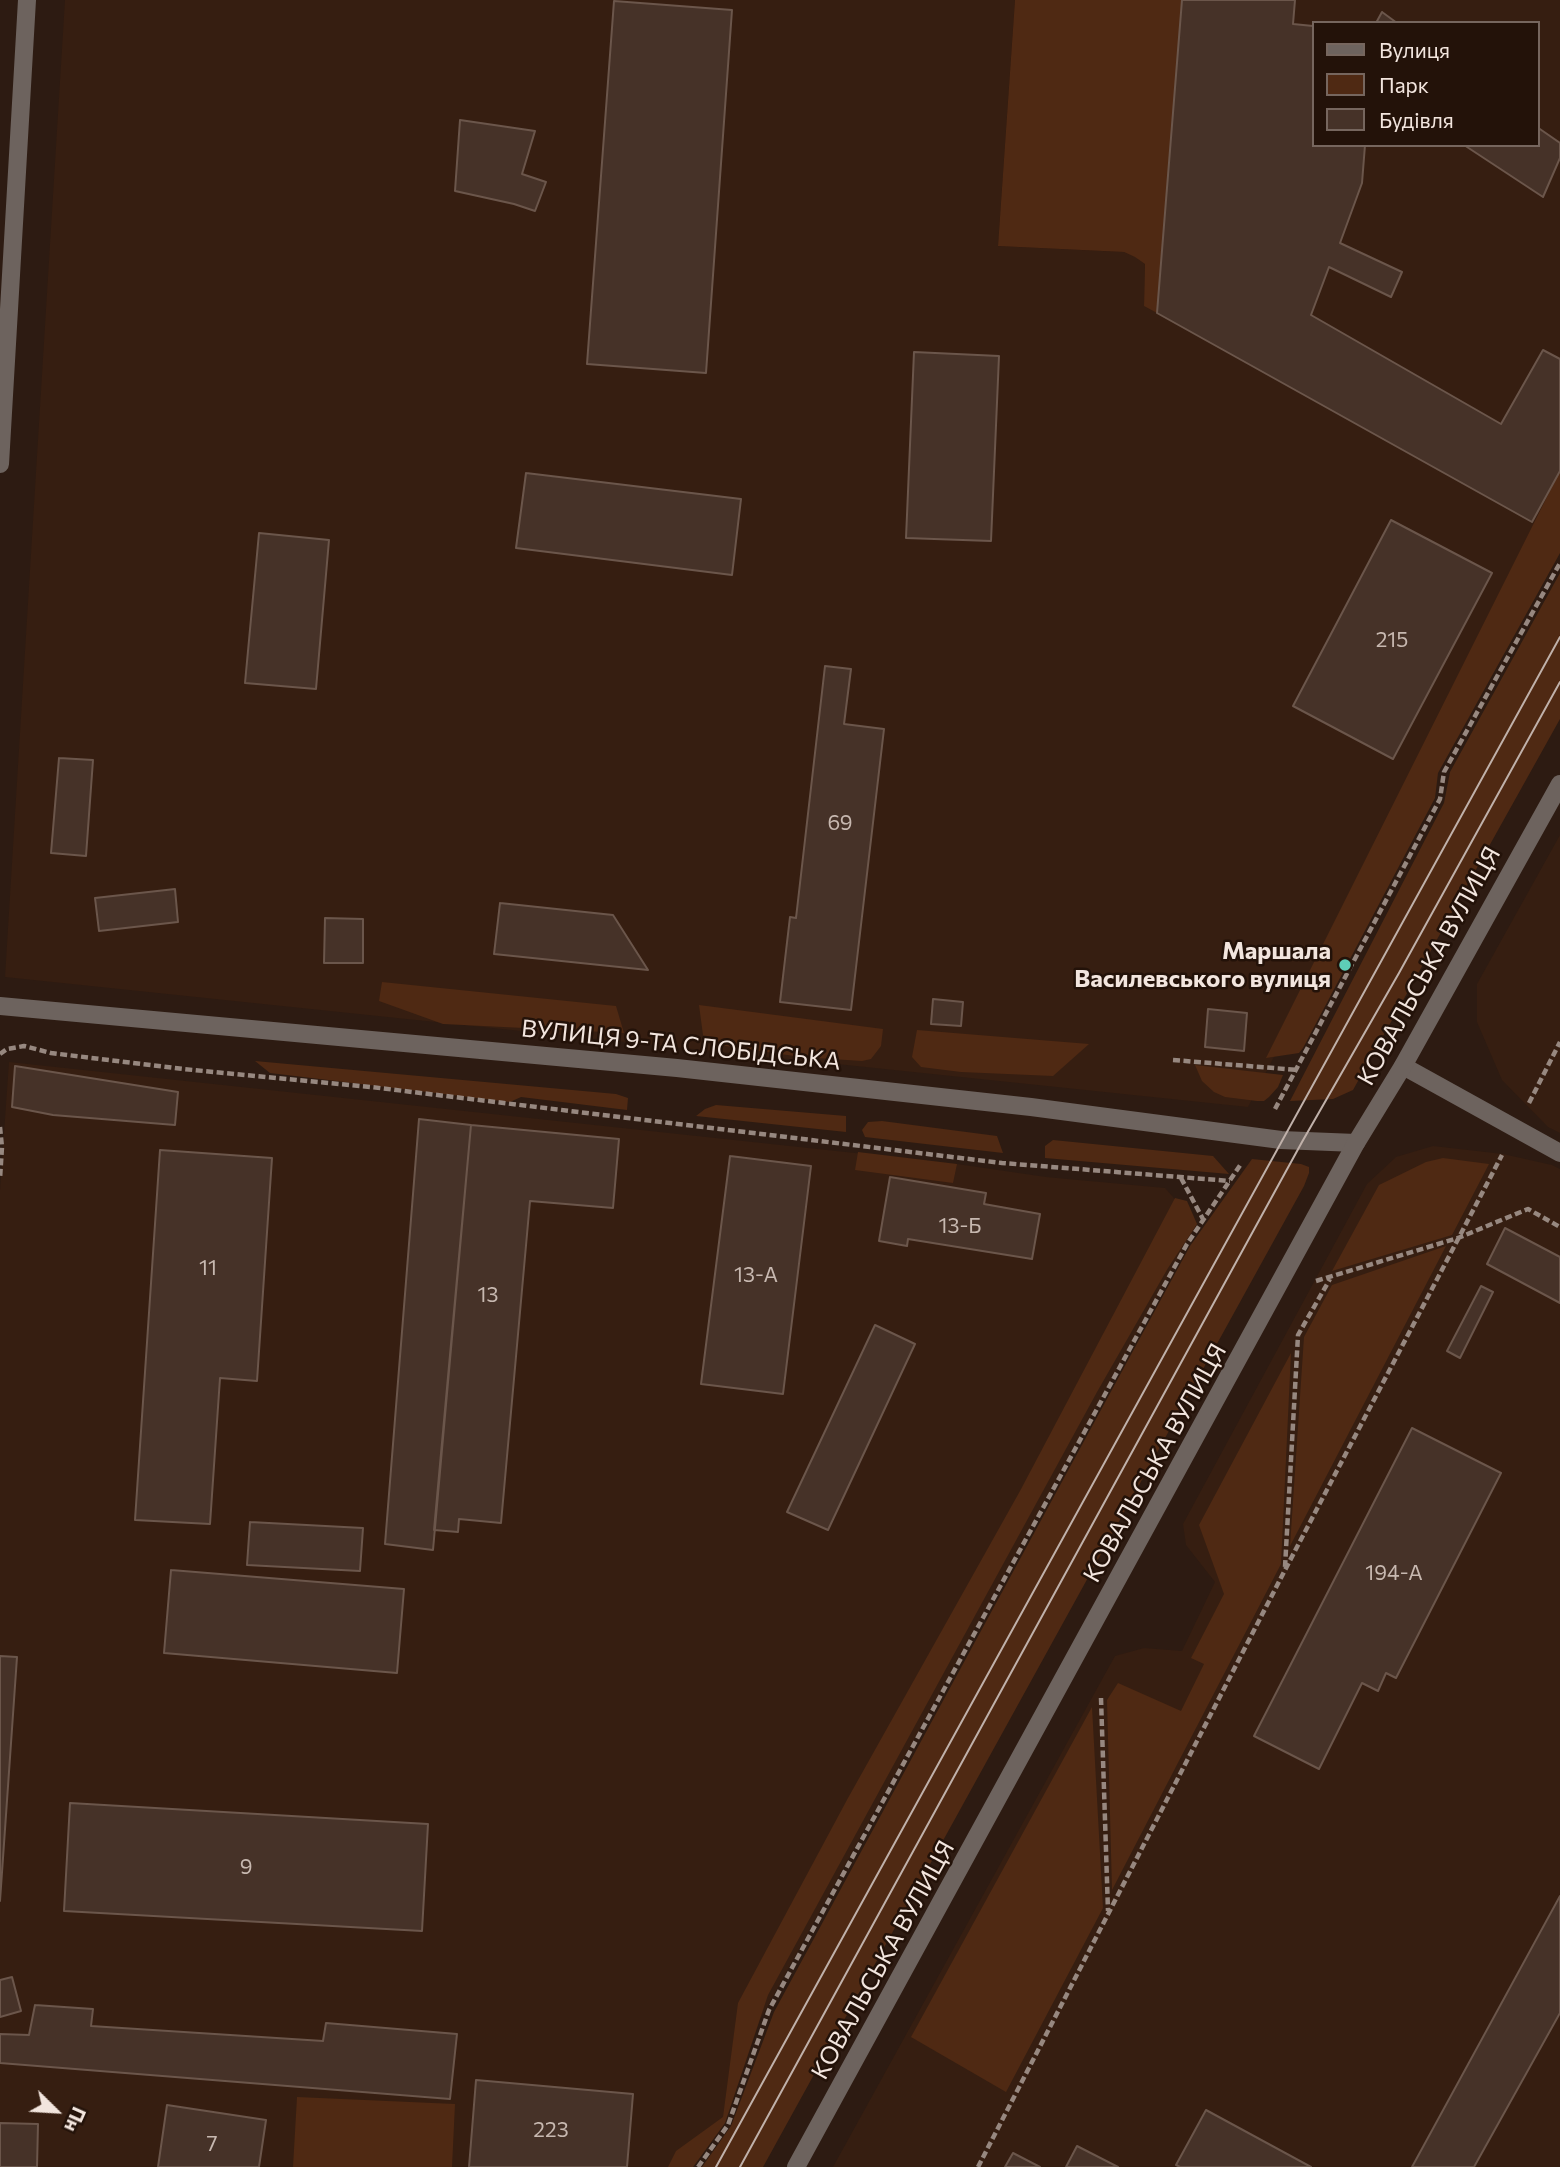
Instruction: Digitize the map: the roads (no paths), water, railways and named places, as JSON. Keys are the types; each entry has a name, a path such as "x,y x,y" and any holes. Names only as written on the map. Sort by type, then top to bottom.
{"street":[{"path":"0,464 27,0"},
{"name":"КОВАЛЬСЬКА ВУЛИЦЯ","path":"796,2167 1356,1143 1403,1066 1560,784"},
{"name":"ВУЛИЦЯ 9-ТА СЛОБІДСЬКА","path":"0,1006 677,1068 1031,1107 1281,1140 1356,1143"},
{"path":"1403,1066 1560,1153"}],"tram line":[{"path":"716,2167 1560,637"},
{"path":"740,2167 1302,1142 1560,682"}],"place":[{"name":"Маршала Василевського вулиця","path":"1345,965"}]}
